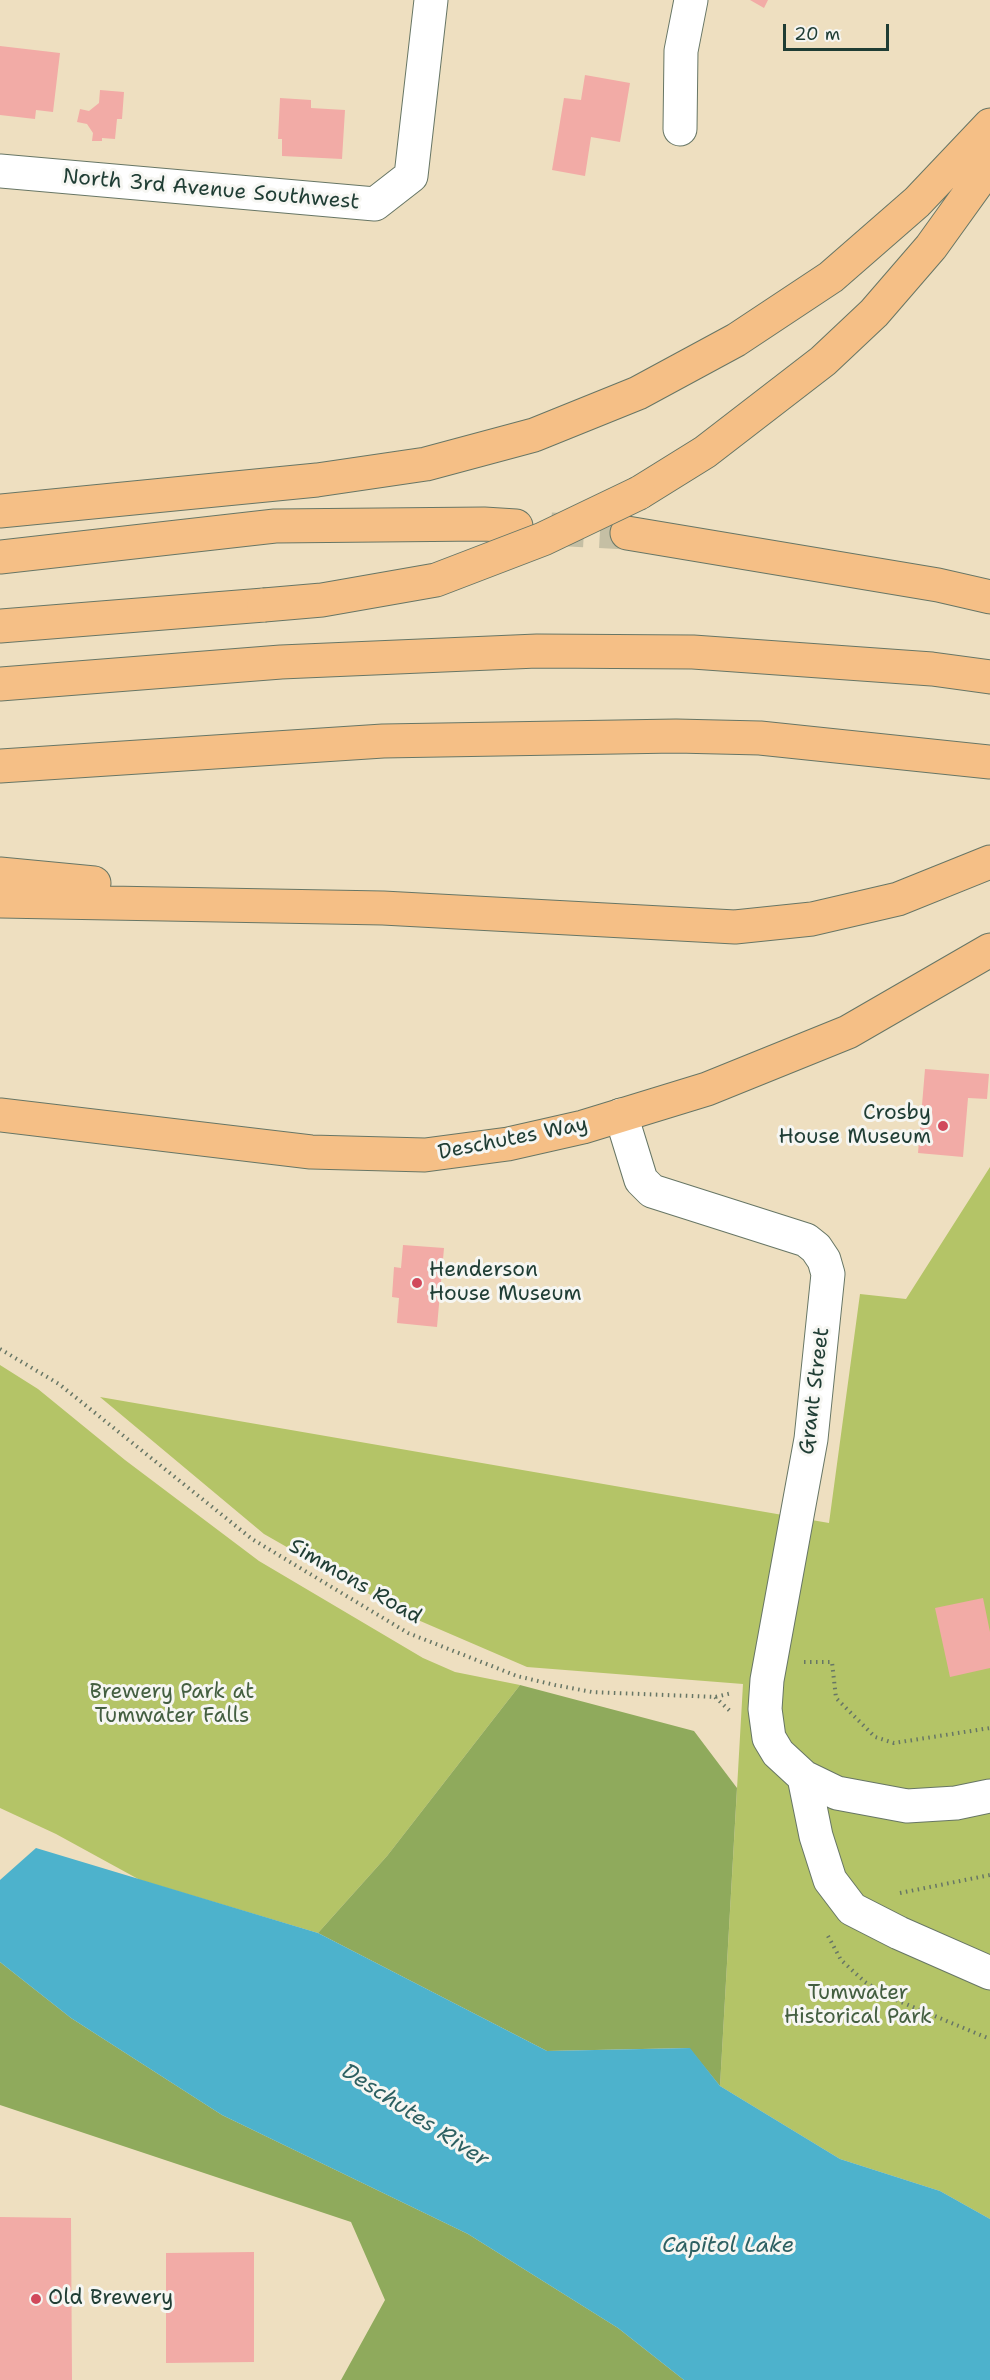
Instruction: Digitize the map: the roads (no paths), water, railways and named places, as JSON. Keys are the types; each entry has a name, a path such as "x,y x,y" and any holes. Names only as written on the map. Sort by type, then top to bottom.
{"main road":[{"path":"0,511 317,480 426,464 534,435 648,387 736,340 831,277 917,202 990,125"},
{"path":"0,626 333,598 436,580 543,539 639,493 705,452 832,353 874,313 931,247 990,165"},
{"path":"0,557 275,526 484,524 516,526"},
{"path":"627,533 938,585 990,597"},
{"path":"0,684 281,662 537,651 693,652 932,669 990,678"},
{"path":"0,766 383,741 676,736 760,738 990,762"},
{"path":"0,874 383,908 735,927 812,919 898,899 990,862"},
{"path":"0,901 383,908"},
{"name":"Deschutes Way","path":"0,1115 311,1152 425,1155 508,1144 621,1115 707,1089 848,1032 990,950"}],"street":[{"name":"North 3rd Avenue Southwest","path":"0,171 375,204 411,176 431,0"},
{"path":"680,129 681,51 691,0"},
{"name":"Grant Street","path":"621,1115 641,1180 652,1191 806,1240 824,1260 828,1274 811,1439 769,1664 765,1709 770,1738 774,1745 790,1765 804,1777"},
{"path":"804,1777 837,1793 907,1806 956,1803 990,1796"},
{"path":"804,1777 816,1836 830,1880 852,1909 899,1933 990,1973"}],"water":[{"name":"Capitol Lake","path":"36,1848 318,1933 547,2051 690,2048 720,2086 840,2159 940,2191 990,2219 990,2380 684,2380 618,2328 468,2234 222,2115 71,2018 0,1962 0,1880"}],"tunnel":[{"path":"551,529 627,533"}],"place":[{"name":"Crosby House Museum","path":"943,1126"},
{"name":"Henderson House Museum","path":"417,1283"},
{"name":"Old Brewery","path":"36,2299"}],"park label":[{"name":"Brewery Park at Tumwater Falls","path":"172,1705"},
{"name":"Tumwater Historical Park","path":"858,2006"}],"water label":[{"name":"Deschutes River","path":"415,2116"}]}
